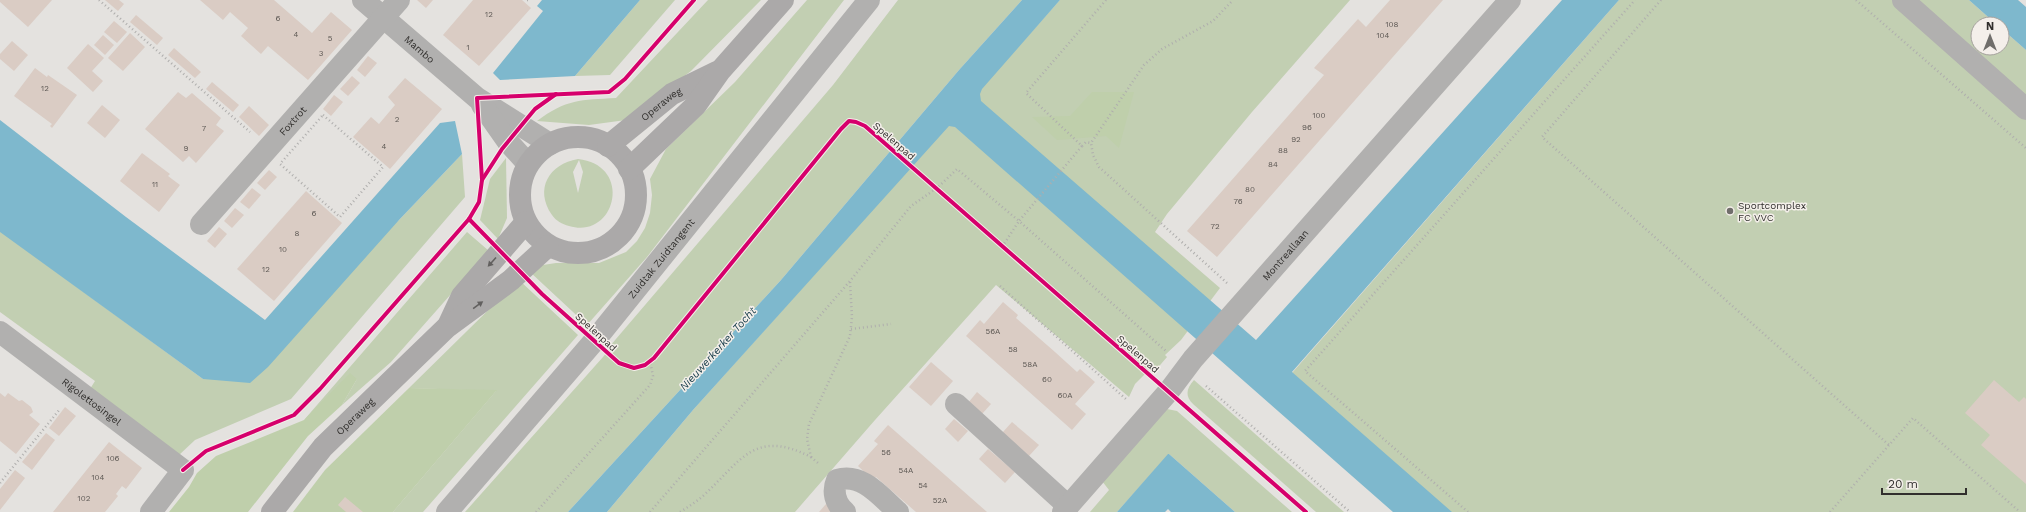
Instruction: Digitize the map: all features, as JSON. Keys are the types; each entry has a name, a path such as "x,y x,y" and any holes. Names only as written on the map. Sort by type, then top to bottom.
{"main road":[{"name":"Operaweg","path":"629,169 696,105 720,71 783,0"},
{"name":"Operaweg","path":"608,146 672,94 720,71"},
{"path":"579,137 594,140 608,146 620,156 629,169 635,186 635,205 629,223 618,238 602,248 584,253 566,252 548,246 535,235 526,222 520,208 519,193 522,178 528,164 538,153 550,144 564,139 579,137"},
{"name":"Operaweg","path":"446,328 462,296 526,222"},
{"name":"Operaweg","path":"272,512 323,447 446,328 511,280 548,246"}],"street":[{"name":"Mambo","path":"363,0 477,98 550,144"},
{"name":"Foxtrot","path":"201,224 274,156 383,17 399,0"},
{"name":"Zuidtak Zuidtangent","path":"447,512 594,340 869,0"},
{"name":"Montreallaan","path":"1066,509 1169,391 1193,359 1510,0"},
{"path":"1903,0 2026,109"},
{"name":"Mambo","path":"477,98 508,142 528,164"},
{"name":"Rigolettosingel","path":"0,332 183,470 151,512"},
{"path":"956,404 1066,509"},
{"path":"845,512 835,498 834,488 837,480 851,477 863,482 898,512"}],"path":[{"path":"99,0 340,217 383,167 323,115 274,156"},
{"path":"1082,146 1026,93 1106,0"},
{"path":"1233,0 1213,21 1162,49 1144,65 1091,143 1093,155 1099,167 1243,304"},
{"path":"1468,512 1305,371 1634,0"},
{"path":"1661,0 1542,137 1889,445"},
{"path":"1856,0 2026,148"},
{"path":"1025,214 1082,146 1086,142 1091,143"},
{"path":"650,512 850,281 911,206 936,188 957,169 1019,221 1002,247"},
{"path":"931,183 942,194"},
{"path":"996,241 1008,252"},
{"path":"680,512 702,497 743,456 764,446 779,445 811,457 807,439 810,424 843,353 851,329 850,281"},
{"path":"1000,286 1128,400"},
{"path":"851,329 891,324"},
{"path":"645,365 654,358"},
{"path":"536,512 650,385 653,376 650,361"},
{"path":"0,483 76,388"},
{"path":"1830,512 1913,418 2020,512"}],"green space":[{"path":"640,0 675,0 610,75 575,76"},
{"path":"708,0 761,0 691,71 626,120 589,125 537,121 557,108 574,102 616,98"},
{"path":"807,0 844,0 647,257 587,325 530,272 543,265 556,263 599,263 626,252 637,241 645,228 650,213 652,195 650,179 666,149 735,82"},
{"path":"898,0 1022,0 959,70 781,280 568,512 465,512 603,357 611,347 610,346 833,85"},
{"path":"1060,0 1350,0 1252,112 1167,214 1155,232 1220,288 1181,340 1165,355 1167,357 1155,371 1151,368 1135,384 1129,397 996,285 795,512 607,512 693,410"},
{"name":"Sportcomplex FC VVC","path":"1619,0 1969,0 1987,16 1970,16 1970,56 2010,56 2010,36 2026,50 2026,512 1450,512 1292,373"},
{"path":"1092,92 1134,92 1119,148 1106,136 1057,140 1032,117 1070,116"},
{"path":"462,154 465,197 291,399 195,440 178,456 90,389 95,381 0,312 0,231 203,379 399,220"},
{"path":"506,158 507,218 498,239 480,220 490,179"},
{"path":"578,159 596,164 607,174 612,187 612,200 607,213 598,222 585,227 569,226 559,222 552,215 544,196 547,179 559,166","holes":["579,160 583,172 578,193 573,172"]},
{"path":"467,232 489,251 391,362 342,405 357,379 304,420"},
{"path":"519,280 578,335 423,512 393,512 496,391 409,388"},
{"path":"350,373 357,379 342,405 308,436 248,512 169,512 189,487 197,473 216,456 304,420"},
{"path":"1194,380 1344,512 1316,512 1193,404 1188,395 1188,389"},
{"path":"409,388 497,390 393,512 293,512 325,470"},
{"path":"1167,409 1177,411 1292,512 1235,512 1169,454 1117,512 1090,512 1109,490 1102,481"}],"water":[{"path":"542,0 640,0 575,76 500,80 493,73 543,11 537,6"},
{"name":"Nieuwerkerker Tocht","path":"1022,0 1060,0 982,89 980,94 981,101 1256,340 1562,0 1619,0 1292,372 1452,512 1393,512 955,127 949,126 693,410 607,512 568,512 781,280 959,70"},
{"path":"1969,0 2018,0 2026,7 2026,50 2010,36 2010,16 1987,16"},
{"path":"0,120 126,217 265,320 440,123 455,121 462,154 399,220 268,367 250,383 203,379 0,232"},
{"path":"1168,454 1235,512 1171,512 1168,509 1165,512 1117,512"}],"building":[{"path":"0,0 52,0 28,27 0,2"},
{"path":"105,0 119,0 124,4 118,11"},
{"path":"200,0 274,0 312,33 331,12 352,30 308,80 268,46 261,54 241,36 248,28 230,12 223,20"},
{"path":"417,0 433,0 426,8"},
{"path":"473,0 522,0 531,8 479,66 443,35"},
{"path":"1390,0 1443,0 1217,257 1187,231 1324,75 1314,68 1358,19 1366,27"},
{"path":"136,15 163,38 157,45 130,22"},
{"path":"114,21 127,32 117,43 104,32"},
{"path":"130,33 145,47 123,71 108,58"},
{"path":"103,35 114,45 105,55 94,45"},
{"path":"12,41 28,55 14,71 0,59 0,54"},
{"path":"88,44 104,58 92,71 103,81 93,92 67,68"},
{"path":"174,48 201,72 195,78 168,55"},
{"path":"368,56 377,63 365,77 357,70"},
{"path":"35,68 77,95 52,128 50,126 52,124 14,96"},
{"path":"352,76 360,83 348,96 340,89"},
{"path":"405,78 442,109 390,169 353,137 371,117 379,124 395,105 388,97"},
{"path":"212,82 239,105 233,112 206,89"},
{"path":"178,92 186,98 192,93 221,118 216,125 224,131 196,163 189,156 183,162 145,129"},
{"path":"334,95 343,102 331,116 323,109"},
{"path":"102,105 120,120 105,138 87,123"},
{"path":"249,106 269,125 259,136 239,117"},
{"path":"142,153 170,174 168,176 180,185 159,212 120,181"},
{"path":"269,170 277,177 265,190 257,183"},
{"path":"252,188 261,195 249,209 240,202"},
{"path":"306,191 342,223 274,301 237,269"},
{"path":"235,208 244,215 232,228 224,221"},
{"path":"219,227 227,234 215,248 207,241"},
{"path":"1003,302 1018,315 1016,318 1077,372 1080,369 1095,382 1075,404 1086,414 1072,430 966,336 980,320 984,324"},
{"path":"931,362 953,381 931,406 909,387"},
{"path":"1994,380 2019,402 2024,397 2026,399 2026,484 1981,445 1990,435 1965,413"},
{"path":"977,392 991,404 982,414 968,403"},
{"path":"0,393 5,397 8,393 19,401 22,400 31,407 33,412 29,415 40,424 16,454 0,441"},
{"path":"65,407 76,416 59,436 49,428"},
{"path":"954,419 968,431 958,442 945,429"},
{"path":"1012,422 1039,445 1029,456 1002,433"},
{"path":"888,425 987,512 916,512 876,477 873,480 858,466 878,444 874,441"},
{"path":"46,433 55,440 32,470 22,462"},
{"path":"109,442 142,468 126,489 122,486 116,494 118,496 105,512 53,512"},
{"path":"988,449 1015,472 1005,483 979,459"},
{"path":"15,470 25,478 0,510 0,489"},
{"path":"345,497 363,512 346,512 338,505"},
{"path":"826,504 833,511 819,512"}],"cycle path":[{"path":"183,470 206,451 294,415 320,389 469,219 479,202 482,180 477,98 609,92 625,79 694,0"},
{"path":"482,180 502,149 535,109 556,94"},
{"name":"Spelenpad","path":"469,219 542,294 619,363 634,368 645,365 654,358 841,129 849,121 856,122 865,126 1306,512"}],"place":[{"name":"Sportcomplex FC VVC","path":"1730,211"}]}
